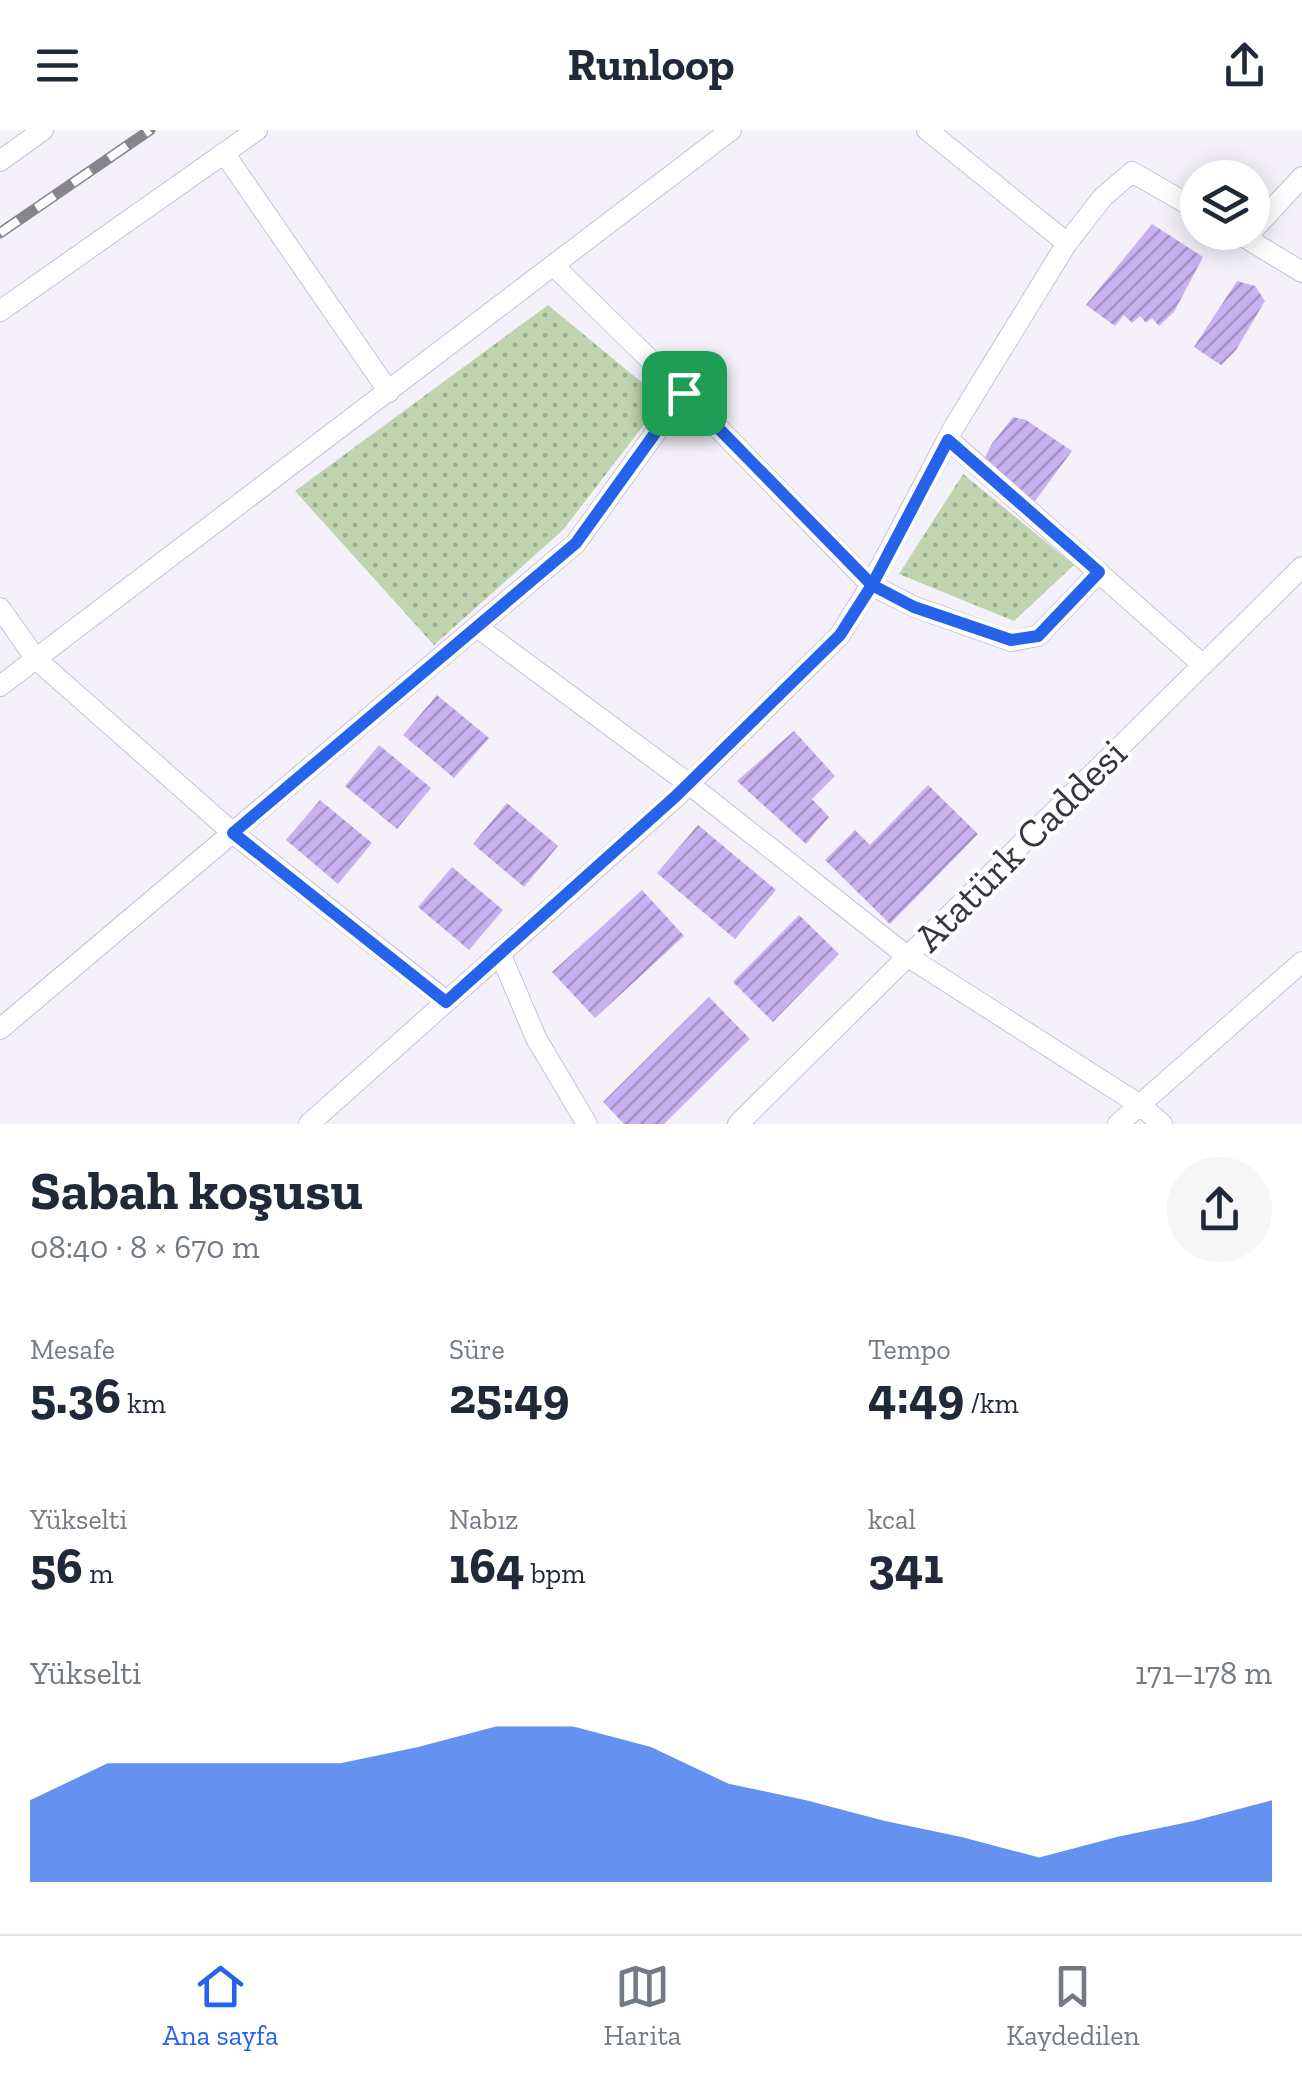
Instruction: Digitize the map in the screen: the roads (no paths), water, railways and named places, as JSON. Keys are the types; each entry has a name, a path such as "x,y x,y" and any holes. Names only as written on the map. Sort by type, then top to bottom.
{"street":[{"path":"0,161 42,130"},
{"path":"0,311 257,130"},
{"path":"0,686 731,130"},
{"path":"927,130 1067,243"},
{"path":"224,154 389,392"},
{"path":"309,1124 688,784 840,635 872,585 948,440 1067,243 1103,197 1132,172 1180,200"},
{"path":"1270,209 1302,176"},
{"path":"1270,250 1302,272"},
{"path":"554,266 872,585 914,607 1011,640 1038,636 1099,572"},
{"path":"0,1029 576,543 684,393"},
{"path":"948,440 1203,665"},
{"name":"Atatürk Caddesi","path":"738,1124 1302,568"},
{"path":"0,608 36,659 233,833 446,1002"},
{"path":"477,627 688,784 907,956 1140,1104 1162,1124"},
{"path":"500,953 536,1038 586,1124"},
{"path":"1118,1124 1302,962"}],"railway":[{"path":"0,233 150,130"}]}
